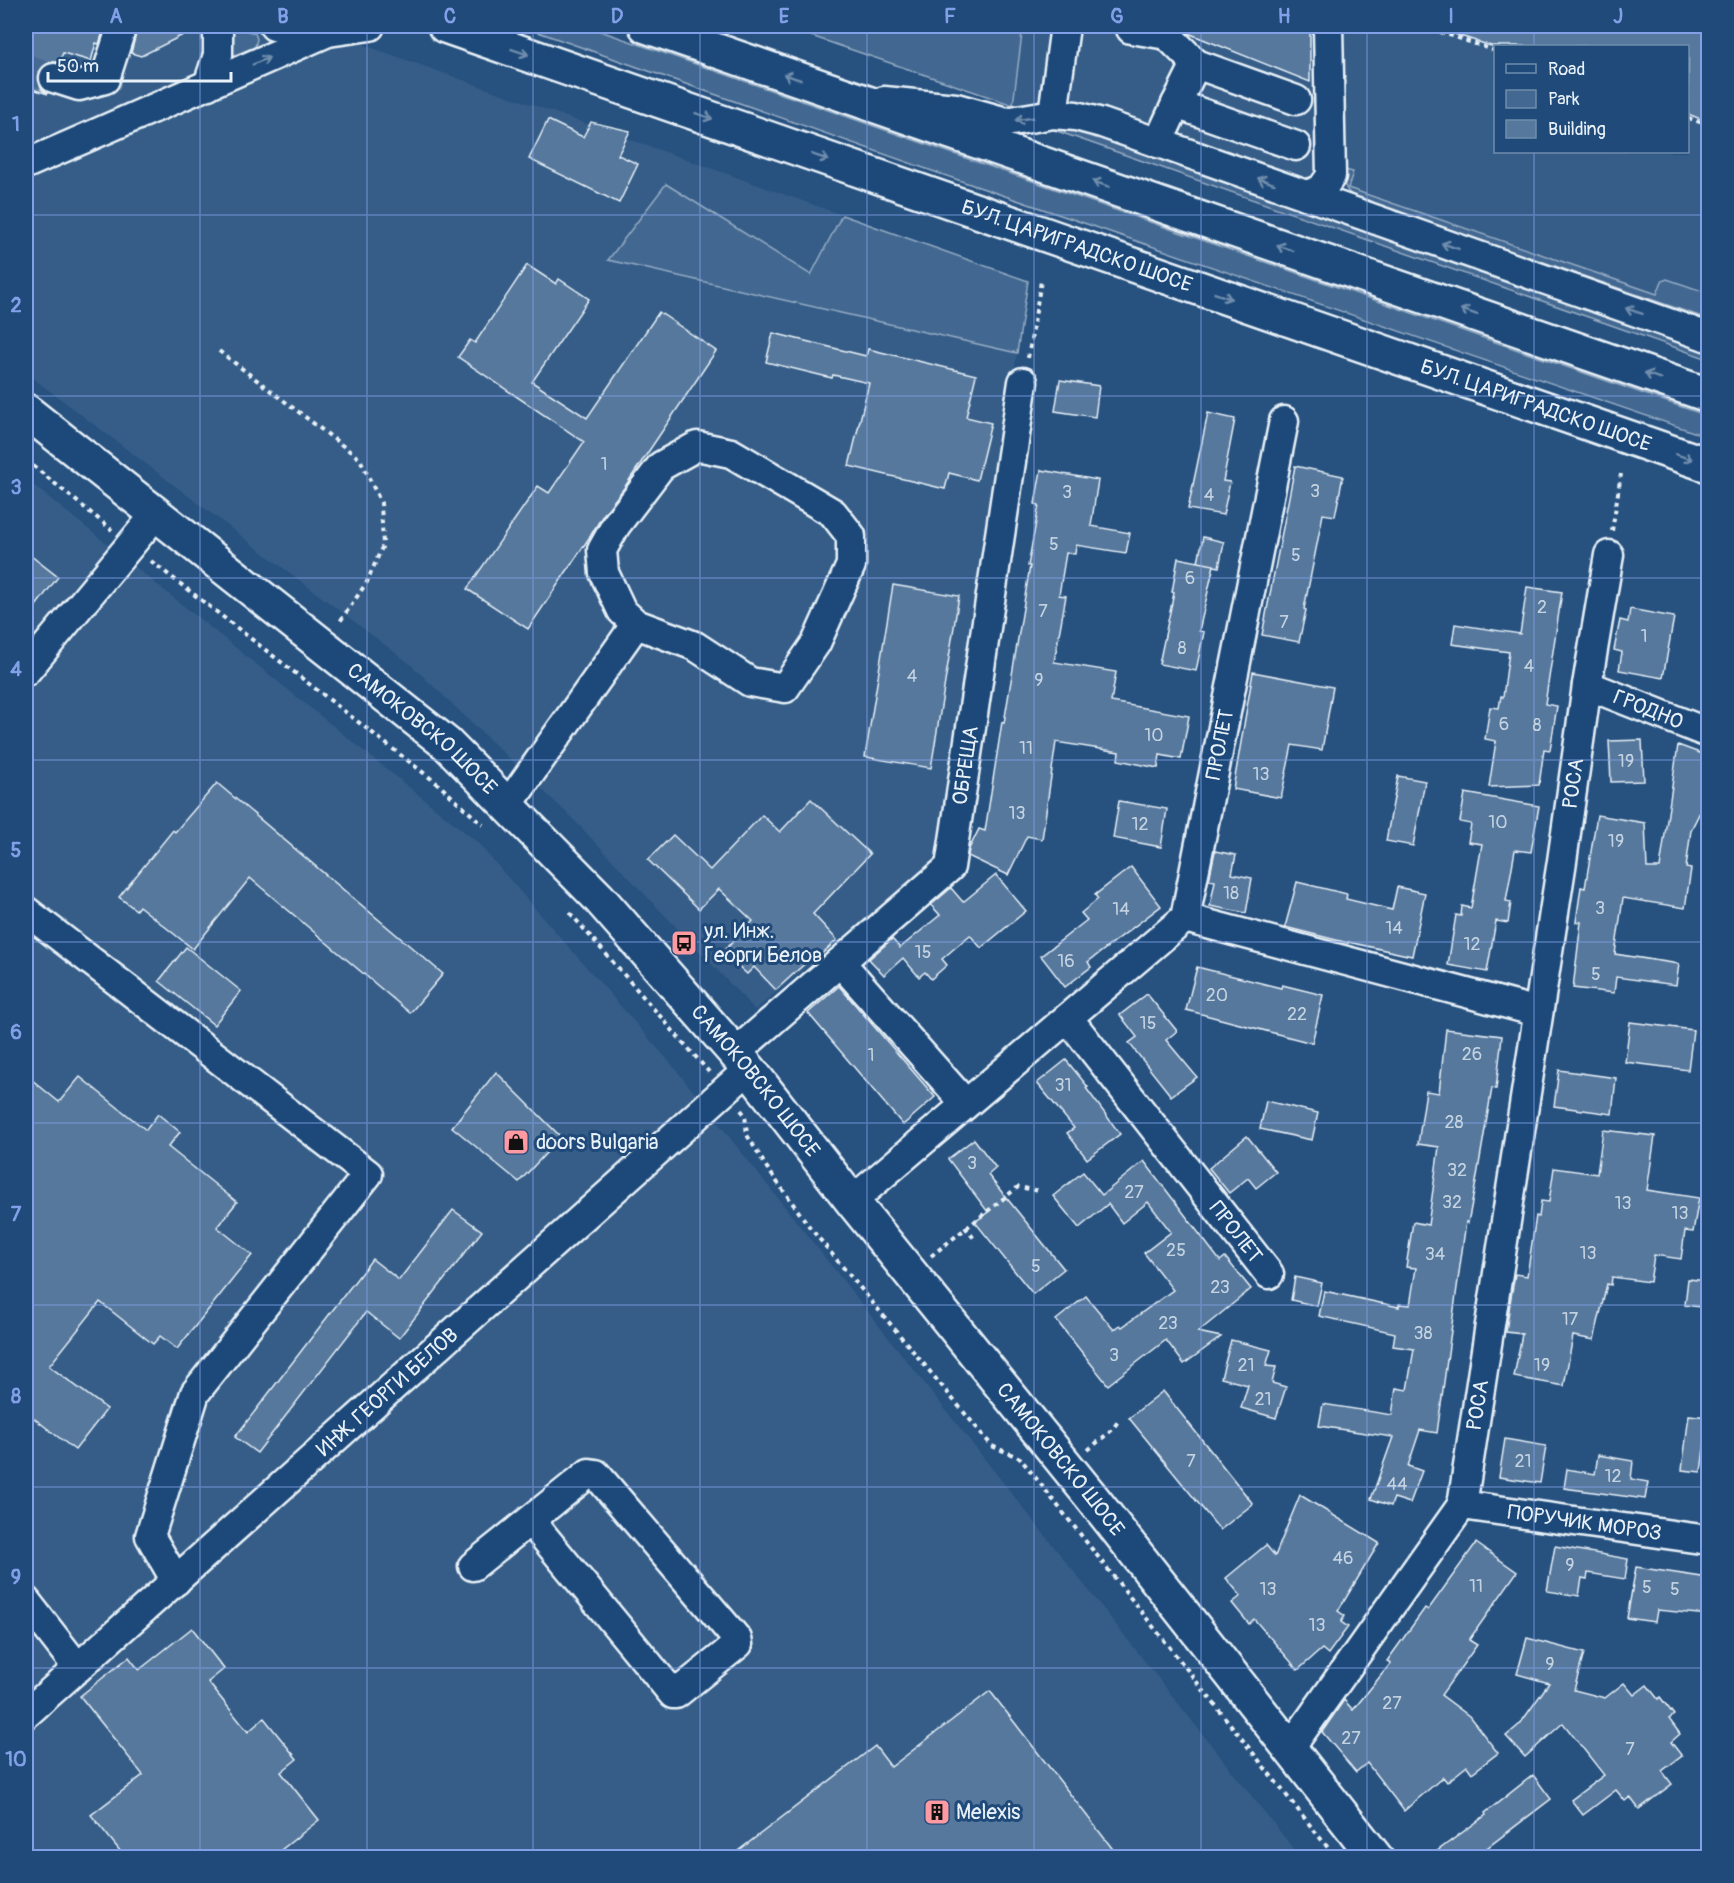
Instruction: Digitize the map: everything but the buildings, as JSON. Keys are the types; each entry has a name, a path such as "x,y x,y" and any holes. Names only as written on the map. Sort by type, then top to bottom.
{"main road":[{"name":"БУЛ. ЦАРИГРАДСКО ШОСЕ","path":"444,26 1708,465"},
{"path":"646,26 1708,395"},
{"name":"САМОКОВСКО ШОСЕ","path":"26,411 447,744 498,817 598,897 742,1061 852,1202 1376,1857"}],"street":[{"path":"54,78 79,86 105,79 122,26"},
{"path":"208,85 218,55 218,26"},
{"path":"274,26 328,32 370,26"},
{"path":"1053,114 1065,26"},
{"path":"1131,26 1131,29 1161,30 1196,64 1296,100"},
{"path":"1306,195 1321,190 1329,181 1331,172 1328,26"},
{"path":"26,164 328,32"},
{"path":"1158,143 1196,64"},
{"path":"848,97 956,108 1006,122 1053,114 1076,116 1102,123 1708,337"},
{"path":"1176,104 1296,146"},
{"name":"ОБРЕЩА","path":"742,1061 840,962 950,867 1023,382"},
{"name":"ПРОЛЕТ","path":"1185,918 1284,420"},
{"path":"697,446 731,453 833,513 850,536 851,565 816,643 786,688 750,682 694,646 636,624 622,611 604,573 602,550 616,525 662,466 697,446"},
{"path":"26,671 156,514"},
{"name":"РОСА","path":"1290,1748 1462,1505 1562,861 1587,685 1609,555"},
{"path":"498,817 636,624"},
{"name":"ГРОДНО","path":"1587,685 1708,733"},
{"path":"26,911 368,1174 195,1394 150,1536 176,1581"},
{"path":"852,1202 965,1103 1185,918 1538,1012"},
{"path":"840,962 965,1103"},
{"name":"ПРОЛЕТ","path":"1068,1018 1269,1274"},
{"name":"ИНЖ. ГЕОРГИ БЕЛОВ","path":"26,1714 176,1581 742,1061"},
{"path":"473,1566 530,1520 589,1473 596,1474 738,1644 676,1694 672,1694 530,1520"},
{"name":"ПОРУЧИК МОРОЗ","path":"1462,1505 1708,1540"},
{"path":"26,1601 78,1668"}],"path":[{"path":"1423,26 1494,50"},
{"path":"1689,118 1708,125"},
{"path":"1023,382 1041,281"},
{"path":"219,351 360,459 381,503 383,545 367,582 323,646"},
{"path":"26,460 130,545 438,784 498,817"},
{"path":"1609,555 1621,474"},
{"path":"569,912 716,1080"},
{"path":"745,1115 747,1135 767,1168 812,1230 992,1446 1020,1458 1336,1857"},
{"path":"909,1273 1018,1187 1040,1191"},
{"path":"965,1227 976,1241"},
{"path":"1067,1468 1113,1430 1119,1420"}],"shaded area":[{"path":"26,26 311,26 1028,281 940,856 755,1010 573,819 410,664 26,373"},
{"path":"782,26 1708,26 1708,313 1318,177 1315,182 1065,96 1013,105"},
{"path":"26,479 476,841 674,1067 1300,1857 26,1857"}],"green space":[{"path":"230,26 255,33 257,39 255,47 225,59"},
{"path":"521,26 586,26 1708,416 1708,437 935,172"},
{"path":"782,26 1023,26 1013,105"},
{"path":"1064,124 1708,350 1708,359 1054,130"},
{"path":"1345,170 1353,172 1348,188 1657,294 1662,281 1667,279 1708,293 1708,319 1355,197 1348,192 1345,186"},
{"path":"666,184 811,275 842,215 1028,281 1017,353 608,260"}],"tunnel":[{"path":"26,68 54,78"}],"place":[{"name":"ул. Инж. Георги Белов","path":"684,943"},
{"name":"doors Bulgaria","path":"516,1142"},
{"name":"Мelexis","path":"937,1812"}]}
